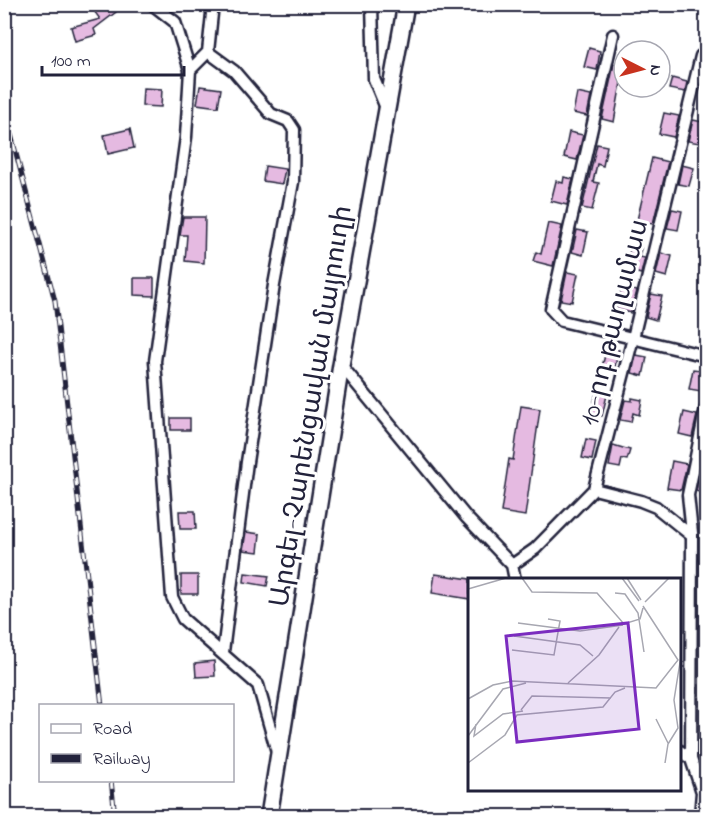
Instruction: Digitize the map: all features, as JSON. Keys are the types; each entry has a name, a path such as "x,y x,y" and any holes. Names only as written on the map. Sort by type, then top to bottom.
{"main road":[{"name":"Արգել-Չարենցավան մայրուղի","path":"270,816 341,365 406,4"}],"street":[{"path":"152,4 175,22 190,70 186,137 155,361 172,597 183,619 258,685 279,758"},
{"path":"190,70 208,52 213,4"},
{"path":"372,4 374,79 386,108"},
{"path":"613,34 551,309 562,321 706,356"},
{"path":"208,52 234,71 271,114 288,121 294,130 293,182 266,332 245,474 223,652"},
{"name":"10-րդ թաղամաս","path":"594,489 633,338 700,56"},
{"path":"341,365 466,517 512,565 515,578"},
{"path":"700,816 704,788 691,759 692,536 688,495 706,408"},
{"path":"512,565 535,549 594,489 656,507 692,536"},
{"path":"681,752 691,759"}],"building":[{"path":"89,4 110,4 116,12 94,29 96,35 75,41 71,27 100,19"},
{"path":"589,48 600,51 597,70 584,67"},
{"path":"612,73 612,99 618,99 614,122 602,119"},
{"path":"672,78 687,82 685,92 672,90"},
{"path":"200,86 221,89 218,107 197,104"},
{"path":"143,88 162,89 161,107 142,106"},
{"path":"577,93 591,96 587,116 573,113"},
{"path":"664,113 679,116 674,137 659,134"},
{"path":"693,120 703,122 699,143 688,141"},
{"path":"130,129 134,148 108,154 104,135"},
{"path":"569,132 583,135 577,160 564,157"},
{"path":"597,144 607,146 603,166 597,164 593,182 599,183 592,210 582,208"},
{"path":"652,158 668,162 653,224 637,220"},
{"path":"682,165 694,168 689,186 678,184"},
{"path":"265,166 285,169 282,184 263,181"},
{"path":"564,177 573,179 567,205 551,201 556,181 563,183"},
{"path":"672,209 682,211 678,230 667,228"},
{"path":"183,217 205,217 204,263 185,261 187,235 180,235"},
{"path":"548,223 562,226 553,266 533,261 536,252 541,254"},
{"path":"577,230 588,232 583,255 572,252"},
{"path":"631,246 641,248 639,257 645,258 641,274 634,272 635,267 626,265"},
{"path":"661,253 672,256 667,277 656,274"},
{"path":"567,272 578,274 572,302 561,300"},
{"path":"134,278 154,278 154,296 134,295"},
{"path":"629,289 637,291 631,313 616,309 621,290 628,291"},
{"path":"651,294 662,296 656,320 646,317"},
{"path":"607,347 619,350 614,370 602,367"},
{"path":"636,355 647,357 643,376 632,373"},
{"path":"701,363 706,363 706,383 703,382 701,391 689,389 693,369 700,370"},
{"path":"596,393 607,395 602,416 591,414"},
{"path":"632,398 642,400 639,415 633,413 631,422 620,420 625,400 632,401"},
{"path":"521,406 540,409 525,516 501,512 509,459 513,460"},
{"path":"684,412 697,415 692,437 679,434"},
{"path":"171,418 190,418 190,430 171,430"},
{"path":"586,439 596,441 592,460 582,458"},
{"path":"613,445 630,450 627,460 622,459 620,468 609,466"},
{"path":"706,452 706,494 696,491"},
{"path":"672,461 687,464 681,490 667,488"},
{"path":"179,511 195,511 196,529 180,529"},
{"path":"246,532 260,534 258,552 243,550"},
{"path":"245,573 269,576 267,586 244,582"},
{"path":"435,574 468,579 468,599 432,593"},
{"path":"181,575 198,575 198,594 181,594"},
{"path":"214,661 215,676 196,677 195,663"}],"railway":[{"path":"4,108 55,301 102,704"},
{"path":"111,782 115,816"}]}
